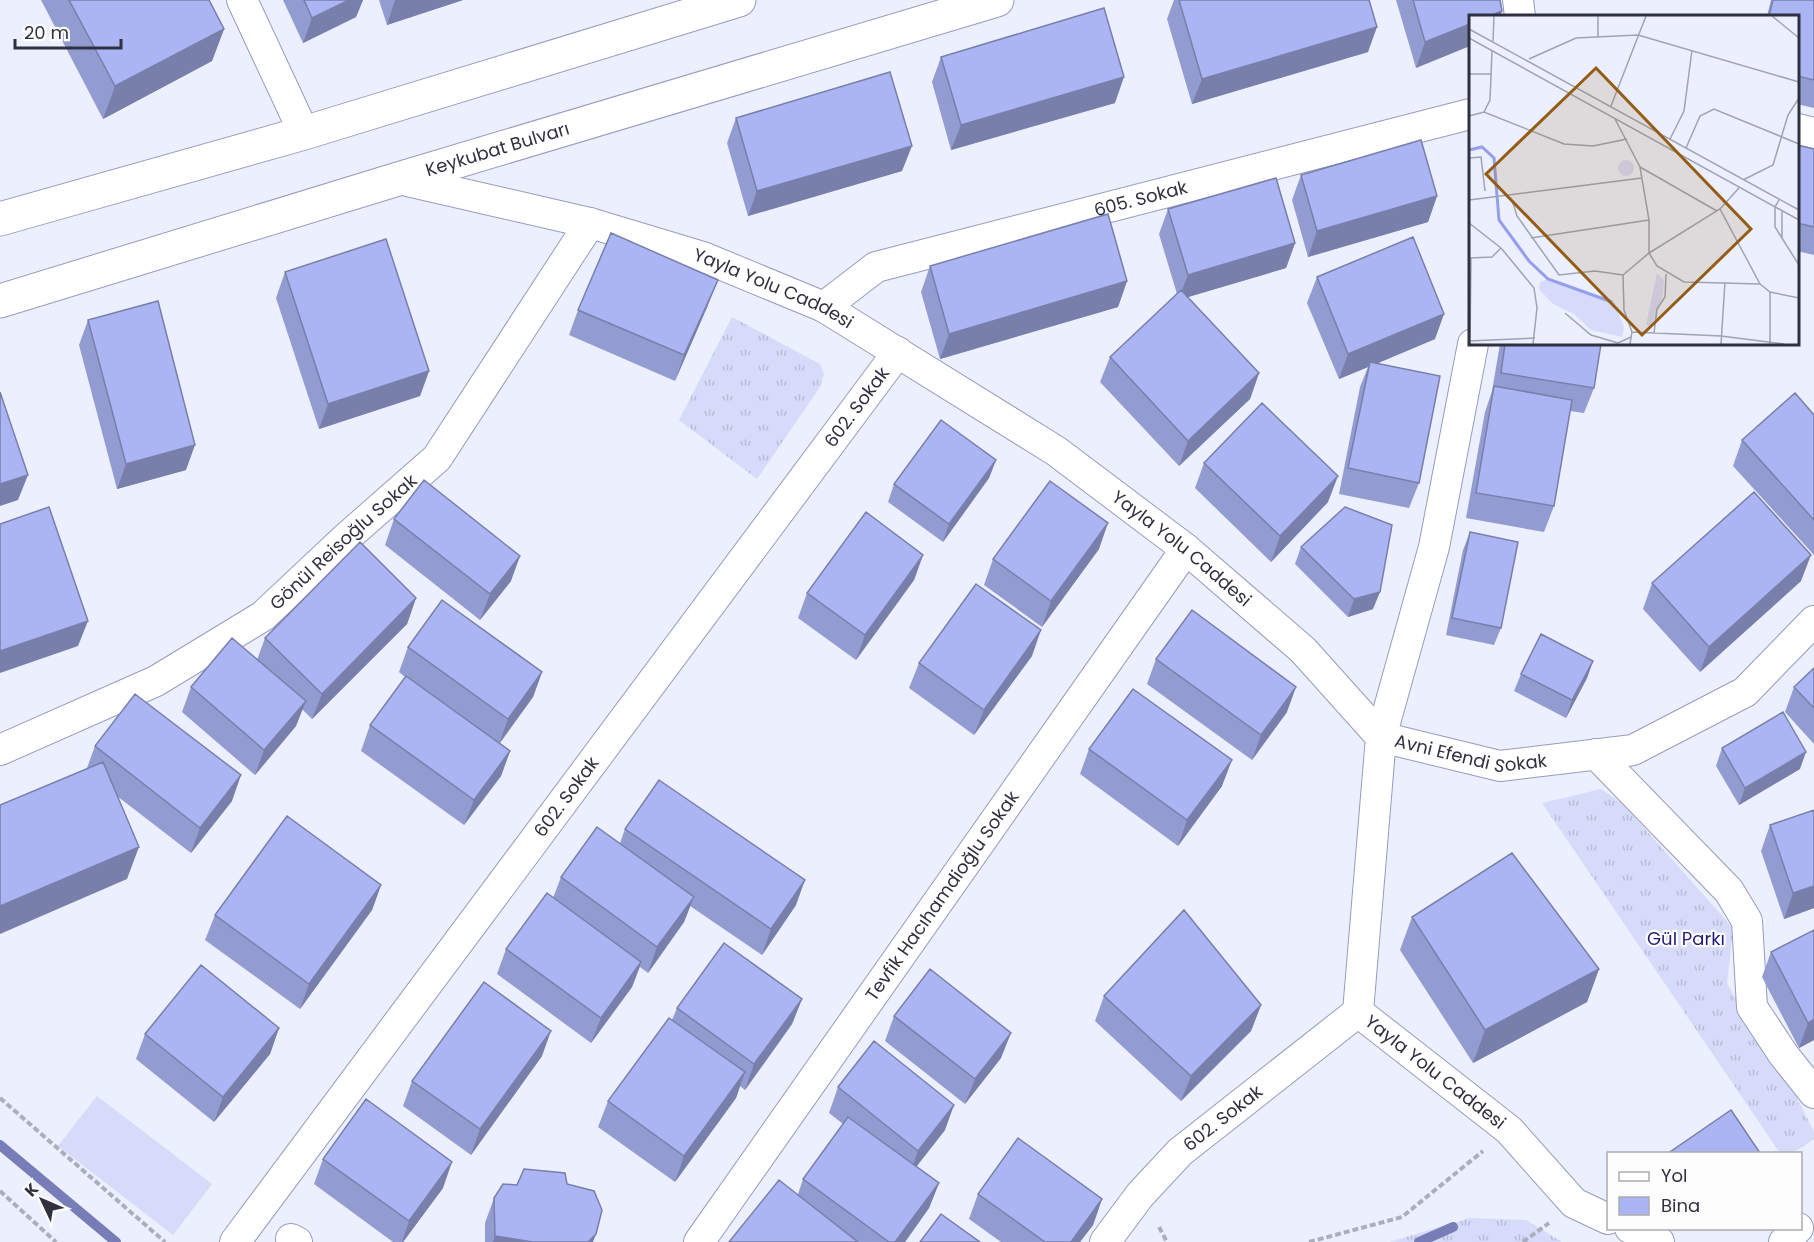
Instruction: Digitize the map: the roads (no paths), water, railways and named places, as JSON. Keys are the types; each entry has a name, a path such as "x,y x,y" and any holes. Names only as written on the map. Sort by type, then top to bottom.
{"highway":[{"path":"0,219 304,133 739,0"},
{"name":"Keykubat Bulvarı","path":"0,301 997,0"}],"street":[{"path":"242,0 304,133"},
{"path":"1518,0 1520,15"},
{"name":"605. Sokak","path":"824,308 876,267 1469,114"},
{"path":"1799,129 1814,133"},
{"name":"Yayla Yolu Caddesi","path":"398,179 590,223 704,257 824,308 1056,450 1186,549 1303,650 1381,737 1358,1012 1509,1130 1574,1203 1607,1219"},
{"name":"Gönül Reisoğlu Sokak","path":"0,750 156,681 263,616 346,538 437,458 590,223"},
{"name":"Avni Efendi Sokak","path":"1473,345 1434,547 1381,737 1500,766 1633,750 1745,692 1814,621"},
{"name":"602. Sokak","path":"235,1242 898,352"},
{"name":"Tevfik Hacıhamdioğlu Sokak","path":"699,1242 1186,549"},
{"path":"1596,754 1729,891 1747,921 1752,1007 1783,1054 1814,1093"},
{"name":"602. Sokak","path":"1106,1242 1140,1195 1180,1152 1358,1012"},
{"path":"1802,1224 1814,1212"},
{"path":"1633,1230 1659,1242"},
{"path":"1784,1242 1796,1230"}],"waterway":[{"path":"0,1145 116,1242"},
{"path":"1419,1242 1453,1227"}],"park label":[{"name":"Gül Parkı","path":"1686,939"}]}
